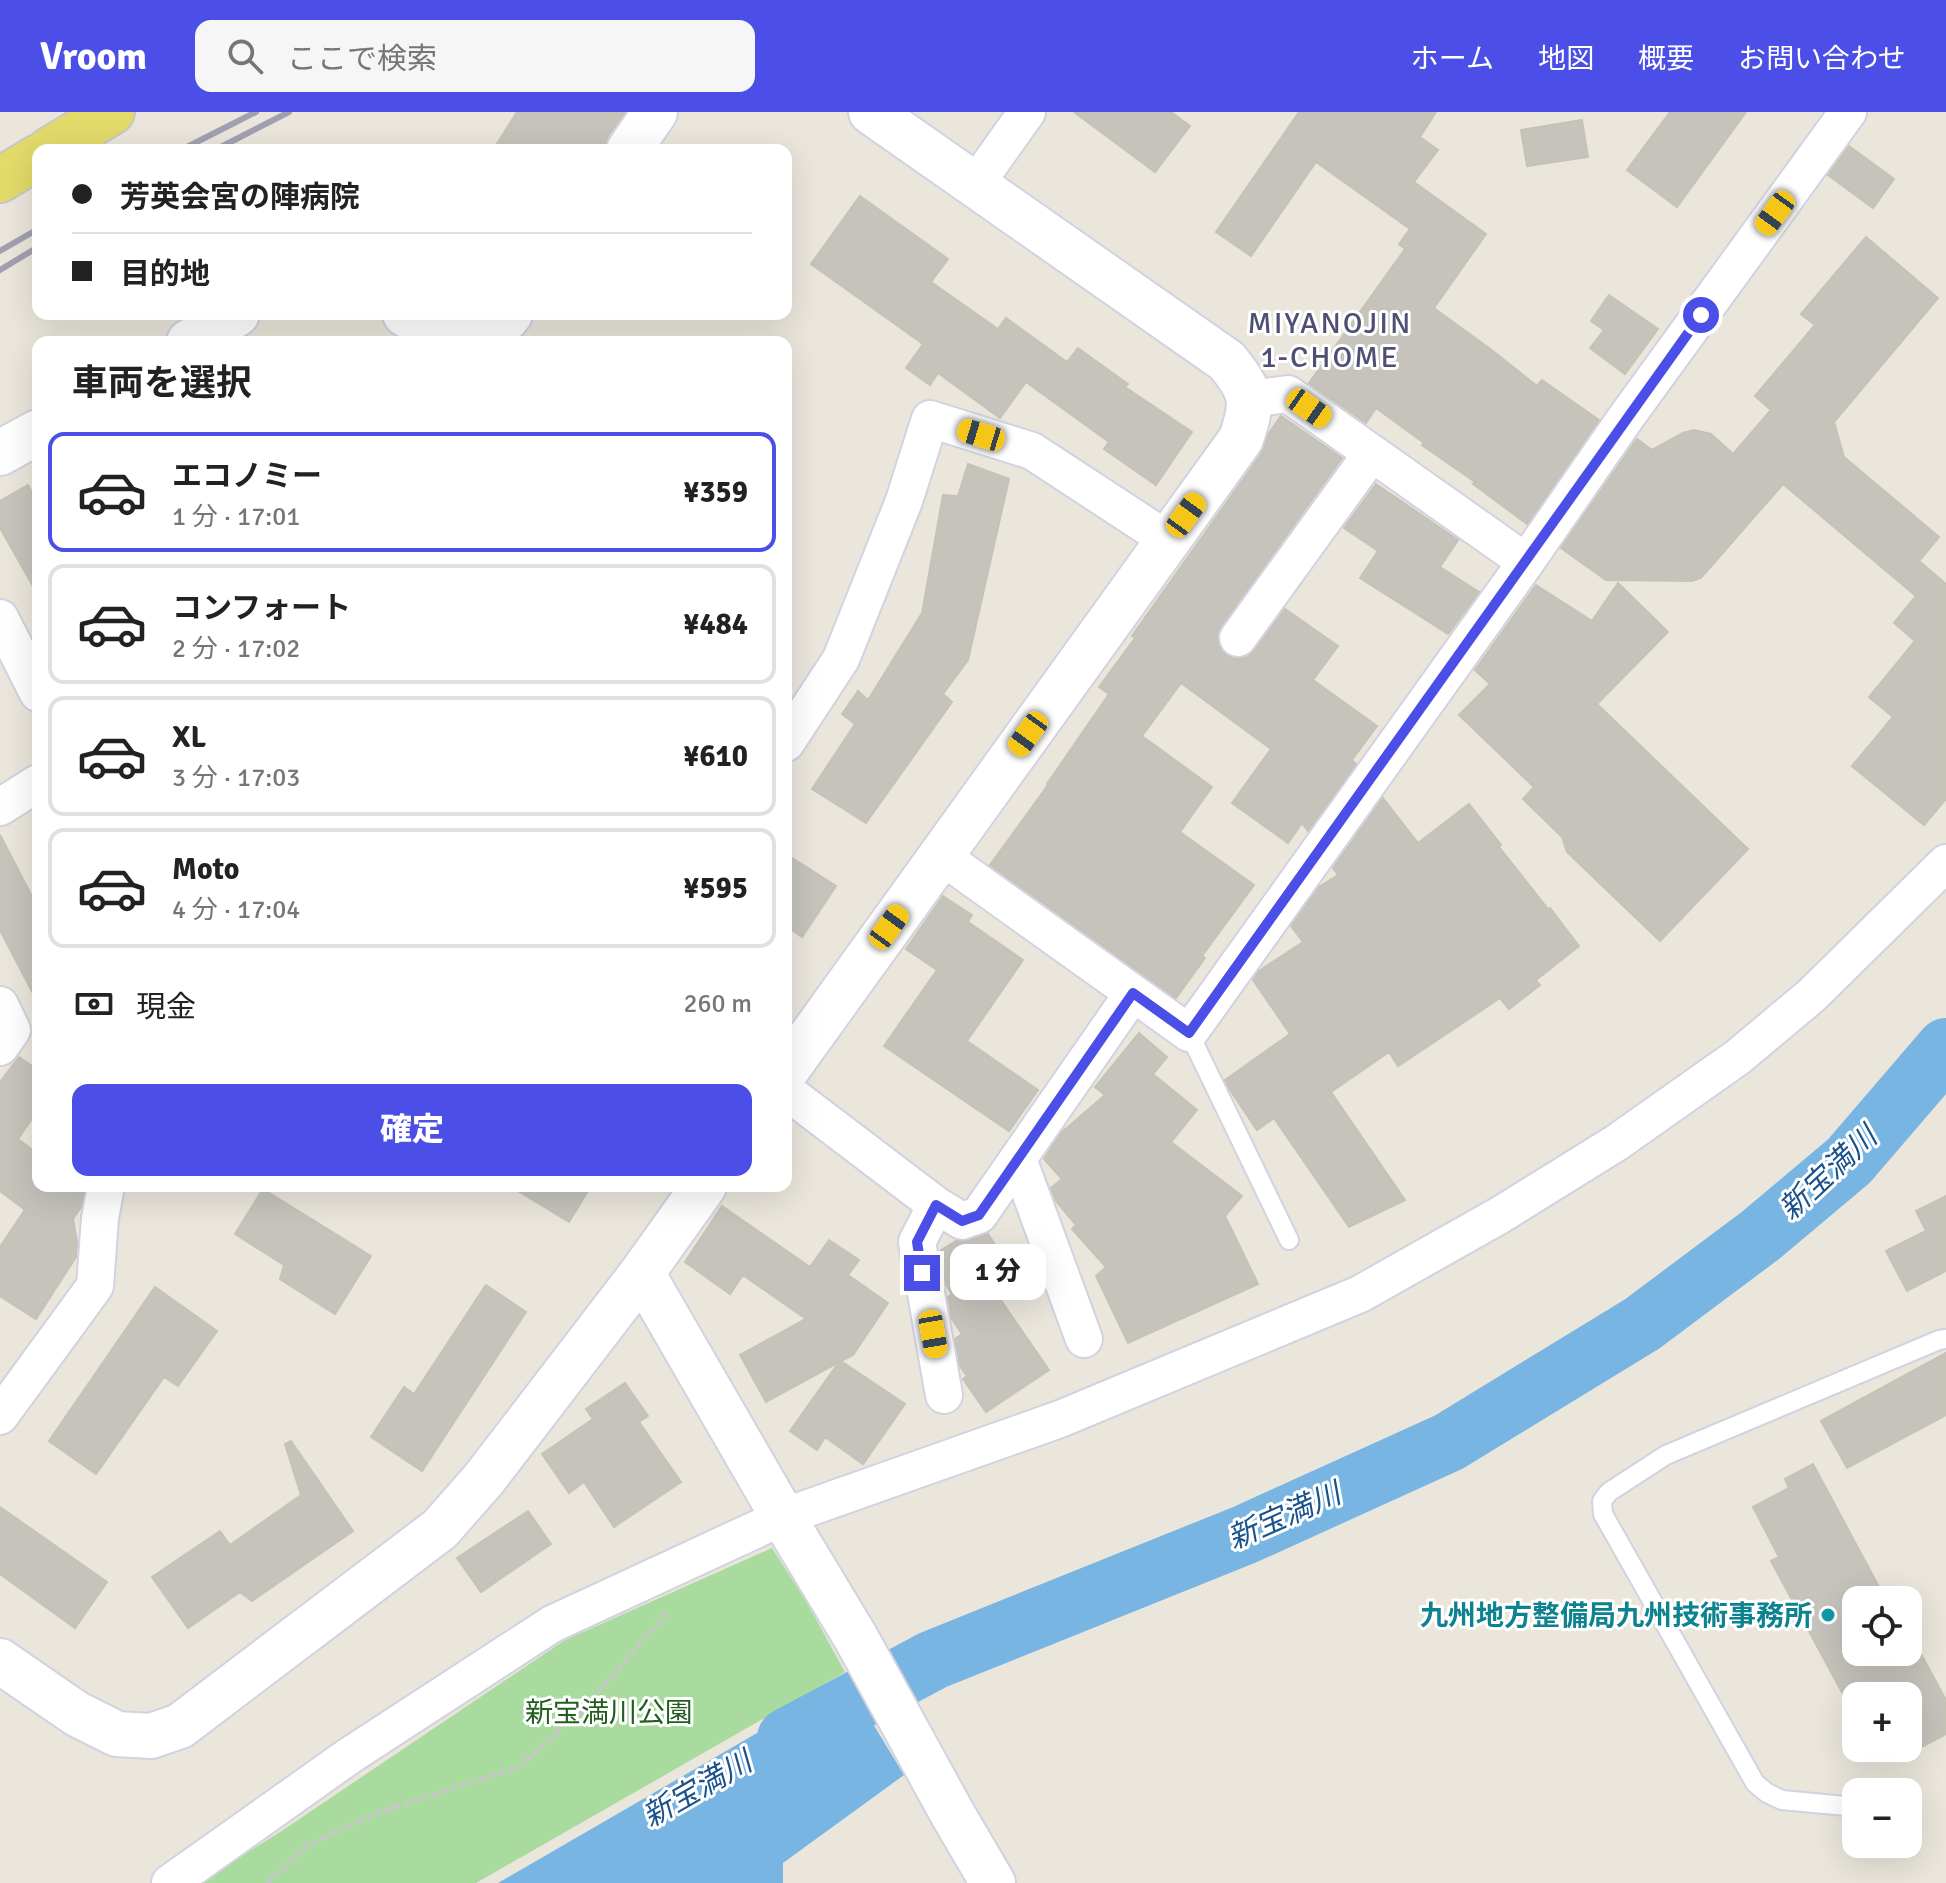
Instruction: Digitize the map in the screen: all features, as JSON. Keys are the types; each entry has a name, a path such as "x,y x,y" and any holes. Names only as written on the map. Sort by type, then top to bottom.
{"main road":[{"path":"61,144 112,112"}],"street":[{"path":"633,144 655,112"},
{"path":"792,1063 1241,439 1250,399 1242,379 1227,361 871,112"},
{"path":"975,185 1027,112"},
{"path":"940,855 1189,1033 1627,416 1848,112"},
{"path":"414,320 448,336"},
{"path":"466,336 482,335 505,320"},
{"path":"1250,399 1288,394 1526,562"},
{"path":"792,734 841,659 904,501 930,419 1032,451 1168,540"},
{"path":"0,453 32,435"},
{"path":"1238,638 1372,453"},
{"path":"0,618 32,681"},
{"path":"0,807 32,787"},
{"path":"170,1883 349,1756 552,1624 783,1517 1060,1419 1360,1294 1500,1215 1616,1143 1738,1057 1812,995 1946,863"},
{"path":"792,1096 936,1205 962,1221 979,1215 1133,993"},
{"path":"0,1005 12,1030 0,1047"},
{"path":"1018,1159 1084,1339"},
{"path":"0,1416 95,1286 105,1192"},
{"path":"0,1661 77,1714 117,1734 151,1736 180,1726 440,1529 484,1479 642,1273 700,1192"},
{"path":"936,1205 917,1242 944,1395"},
{"path":"642,1273 856,1638 993,1883"}],"lane":[{"path":"1189,1033 1289,1240"},
{"path":"1842,1806 1782,1800 1755,1783 1603,1514 1602,1501 1609,1492 1666,1455 1946,1339"}],"path":[{"path":"267,1883 306,1846 377,1813 519,1767 585,1707 669,1611 662,1573"}],"green space":[{"name":"新宝満川公園","path":"772,1548 806,1601 845,1672 476,1883 199,1883 565,1640"}],"water":[{"path":"847,1681 904,1775 783,1863 783,1883 498,1883"}],"building":[{"path":"517,112 625,112 606,144 497,144"},
{"path":"1074,112 1171,112 1190,126 1155,172"},
{"path":"1299,112 1436,112 1420,137 1438,150 1414,182 1486,234 1434,308 1537,386 1542,380 1599,420 1527,524 1376,408 1366,423 1309,383 1405,249 1399,244 1410,229 1316,162 1251,256 1216,232"},
{"path":"1670,112 1746,112 1677,207 1627,170"},
{"path":"1582,120 1588,157 1527,166 1521,130"},
{"path":"1849,146 1894,179 1873,208 1828,175"},
{"path":"860,196 948,259 931,282 998,329 1006,318 1067,362 1078,348 1128,384 1125,387 1192,432 1156,485 1104,449 1109,442 1026,382 1000,418 938,373 930,385 906,368 923,344 811,264"},
{"path":"1866,237 1938,298 1834,422 1844,457 1939,537 1919,561 1946,584 1946,799 1924,825 1852,766 1893,717 1869,697 1915,641 1894,623 1916,596 1783,484 1701,578 1692,581 1606,580 1561,548 1637,439 1652,450 1694,430 1711,434 1733,454 1771,410 1755,396 1815,325 1801,314"},
{"path":"1609,295 1658,329 1625,374 1590,348 1604,330 1591,321"},
{"path":"1281,416 1342,458 1221,626 1217,635 1219,646 1226,655 1237,659 1247,657 1285,609 1338,646 1313,680 1377,726 1352,760 1356,764 1308,831 1302,823 1288,843 1232,803 1271,749 1181,683 1142,736 1212,787 1180,832 1254,885 1202,956 1205,958 1176,998 990,865 1109,694 1099,687 1261,454 1269,433"},
{"path":"968,464 1009,479 968,660 943,694 952,702 866,823 812,789 855,724 842,714 858,691 868,700 922,613 943,495 958,496"},
{"path":"1376,484 1458,540 1440,567 1479,592 1448,634 1360,578 1378,551 1344,528"},
{"path":"28,485 32,492 32,584 0,528 0,501"},
{"path":"1618,583 1668,632 1597,704 1748,849 1660,941 1567,852 1562,837 1523,799 1534,787 1459,715 1490,684 1475,670 1536,585 1592,621"},
{"path":"1383,798 1418,843 1469,804 1501,845 1499,847 1579,946 1536,980 1540,985 1509,1009 1500,998 1398,1066 1389,1052 1331,1092 1405,1200 1349,1227 1274,1118 1257,1130 1225,1080 1290,1034 1253,980 1259,971 1303,942 1291,926 1319,887 1338,875 1333,868"},
{"path":"0,835 32,896 32,991 0,930"},
{"path":"792,858 836,886 802,937 792,930"},
{"path":"943,896 972,915 968,922 1023,960 967,1041 1038,1090 1009,1131 884,1046 937,970 906,949"},
{"path":"1139,1033 1167,1057 1153,1074 1197,1110 1171,1142 1242,1196 1225,1216 1258,1284 1128,1343 1096,1276 1106,1267 1072,1229 1076,1225 1056,1201 1051,1188 1062,1179 1044,1159 1061,1133 1105,1095 1095,1087"},
{"path":"19,1057 32,1066 32,1119 18,1139 32,1150 32,1192 84,1192 81,1207 73,1219 76,1257 36,1319 0,1296 0,1247 24,1209 0,1191 0,1082"},
{"path":"261,1192 268,1192 371,1256 335,1314 280,1279 284,1265 235,1234"},
{"path":"520,1192 587,1192 569,1222"},
{"path":"1946,1196 1946,1271 1907,1291 1886,1251 1926,1231 1916,1211"},
{"path":"722,1206 810,1267 829,1240 859,1260 848,1275 888,1303 853,1355 841,1361 905,1404 863,1464 825,1437 817,1450 790,1431 839,1362 766,1402 740,1355 806,1319 743,1275 730,1294 685,1262"},
{"path":"988,1234 1022,1285 1000,1299 1049,1370 986,1412 963,1379 967,1376 960,1366 955,1339 962,1334 952,1319 948,1297 952,1294 946,1285 940,1251 956,1241 968,1241"},
{"path":"486,1285 526,1312 422,1471 371,1437 404,1387 414,1394"},
{"path":"155,1287 217,1331 178,1386 164,1377 96,1474 49,1441"},
{"path":"1946,1353 1946,1415 1847,1468 1821,1421"},
{"path":"625,1383 648,1416 639,1422 681,1482 614,1527 584,1482 569,1493 542,1454 593,1419 586,1409"},
{"path":"291,1441 353,1531 252,1601 240,1592 188,1628 152,1577 220,1531 230,1545 301,1495 285,1444"},
{"name":"九州地方整備局九州技術事務所","path":"1813,1464 1878,1586 1842,1586 1842,1666 1922,1666 1922,1656 1946,1700 1946,1734 1922,1747 1922,1682 1842,1682 1842,1692 1771,1561 1779,1557 1753,1507 1789,1488 1785,1479"},
{"path":"0,1507 107,1582 75,1628 0,1574"},
{"path":"528,1511 551,1544 481,1592 457,1558"}],"waterway":[{"name":"新宝満川","path":"787,1738 933,1660 1244,1535 1449,1442 1642,1324 1761,1235 1849,1161 1946,1048"}],"railway":[{"path":"193,144 256,112"},
{"path":"227,144 289,112"},
{"path":"0,251 32,232"},
{"path":"0,270 32,251"}],"place":[{"name":"九州地方整備局九州技術事務所","path":"1828,1615"}],"district":[{"name":"MIYANOJIN 1-CHOME","path":"1330,340"}],"route":[{"path":"922,1273 917,1242 936,1205 962,1221 979,1215 1133,993 1189,1033 1701,315"}]}
